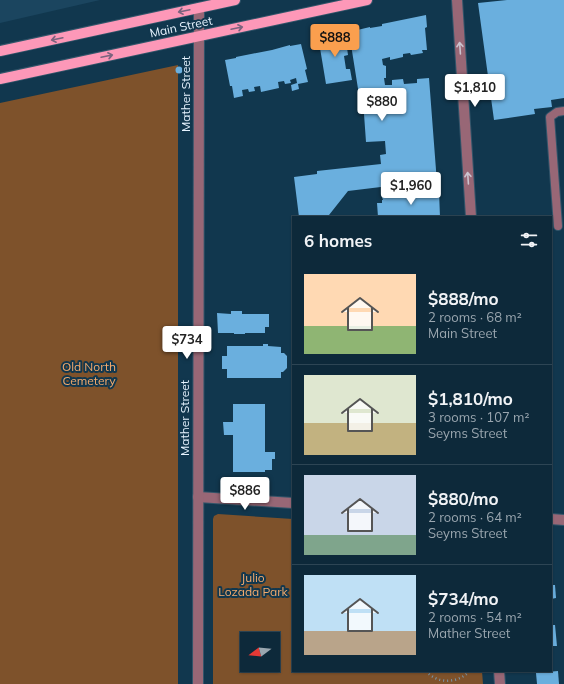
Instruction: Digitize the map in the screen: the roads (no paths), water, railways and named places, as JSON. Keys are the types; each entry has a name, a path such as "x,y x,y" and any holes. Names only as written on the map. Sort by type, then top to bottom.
{"main road":[{"name":"Main Street","path":"0,51 236,0"},
{"name":"Main Street","path":"0,79 367,0"}],"street":[{"path":"457,0 471,216"},
{"name":"Mather Street","path":"198,684 199,8"},
{"path":"198,497 292,503"},
{"path":"552,519 564,520"},
{"path":"499,672 500,684"}],"lane":[{"path":"558,226 550,117 557,112 564,111"}],"park label":[{"name":"Old North Cemetery","path":"89,374"},
{"name":"Julio Lozada Park","path":"253,585"}]}
